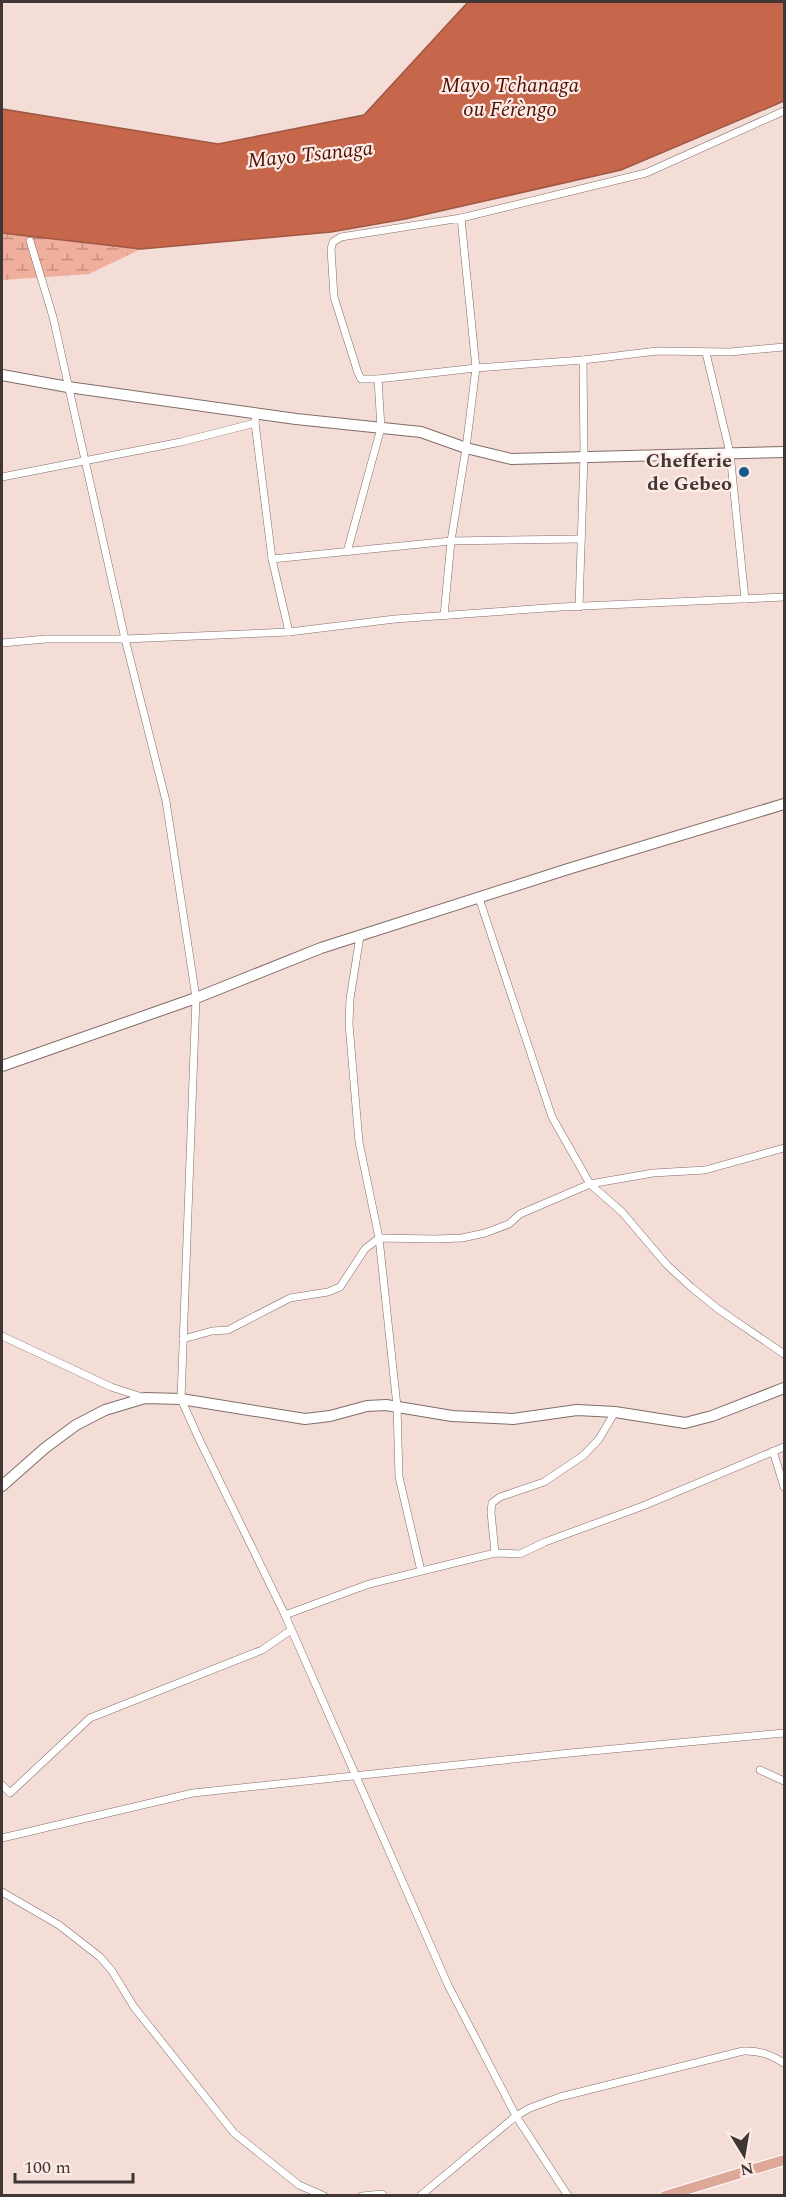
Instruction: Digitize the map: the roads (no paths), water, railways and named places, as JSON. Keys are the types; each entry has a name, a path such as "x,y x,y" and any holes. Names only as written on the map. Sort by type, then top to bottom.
{"main road":[{"path":"665,2196 784,2160"}],"street":[{"path":"784,111 646,173 461,218 341,237 333,242 331,249 334,297 361,379 378,380 476,368 583,360 657,351 705,352 784,347"},
{"path":"444,616 476,368 461,218"},
{"path":"30,242 45,286 125,639 166,801 196,998 182,1399 199,1439 285,1615 448,1985 516,2116 568,2196"},
{"path":"705,352 730,453 745,599"},
{"path":"579,607 584,456 583,360"},
{"path":"2,375 255,418 421,432 466,448 511,459 784,452"},
{"path":"347,552 381,428 378,380"},
{"path":"2,477 181,442 255,418"},
{"path":"255,418 272,559 289,632"},
{"path":"272,559 452,542 581,539"},
{"path":"2,643 46,639 125,639 289,632 395,619 784,597"},
{"path":"2,1066 196,998 321,948 784,806"},
{"path":"478,898 552,1117 590,1184 622,1212 667,1265 691,1287 718,1309 784,1354"},
{"path":"360,936 350,999 349,1024 359,1142 379,1238 397,1406 399,1477 421,1571"},
{"path":"183,1339 212,1331 228,1330 256,1313 290,1298 327,1292 340,1287 366,1249 379,1238 462,1238 485,1233 509,1224 520,1214 590,1184 653,1173 705,1170 784,1148"},
{"path":"2,1336 111,1387 145,1398 182,1399 305,1419 330,1416 367,1406 397,1406 452,1416 513,1419 577,1410 615,1412 685,1423 712,1416 784,1388"},
{"path":"2,1486 45,1448 76,1425 105,1410 145,1398"},
{"path":"495,1553 492,1503 500,1497 544,1482 584,1455 599,1439 615,1412"},
{"path":"285,1615 369,1584 495,1553 520,1554 784,1447"},
{"path":"773,1451 784,1487"},
{"path":"2,1785 10,1792 90,1718 262,1650 291,1630"},
{"path":"2,1838 193,1793 570,1753 784,1734"},
{"path":"760,1770 784,1781"},
{"path":"2,1892 59,1925 100,1957 112,1971 134,2007 234,2133 299,2185 324,2196"},
{"path":"420,2196 516,2116 560,2097 743,2051 753,2050 768,2054 784,2063"},
{"path":"362,2196 382,2194 384,2196"}],"water":[{"name":"Mayo Tchanaga ou Férèngo","path":"468,2 784,2 784,101 621,170 405,219 331,232 141,249 2,233 2,109 218,144 364,115"}],"place":[{"name":"Chefferie de Gebeo","path":"744,472"}],"water label":[{"name":"Mayo Tsanaga","path":"310,154"}]}
